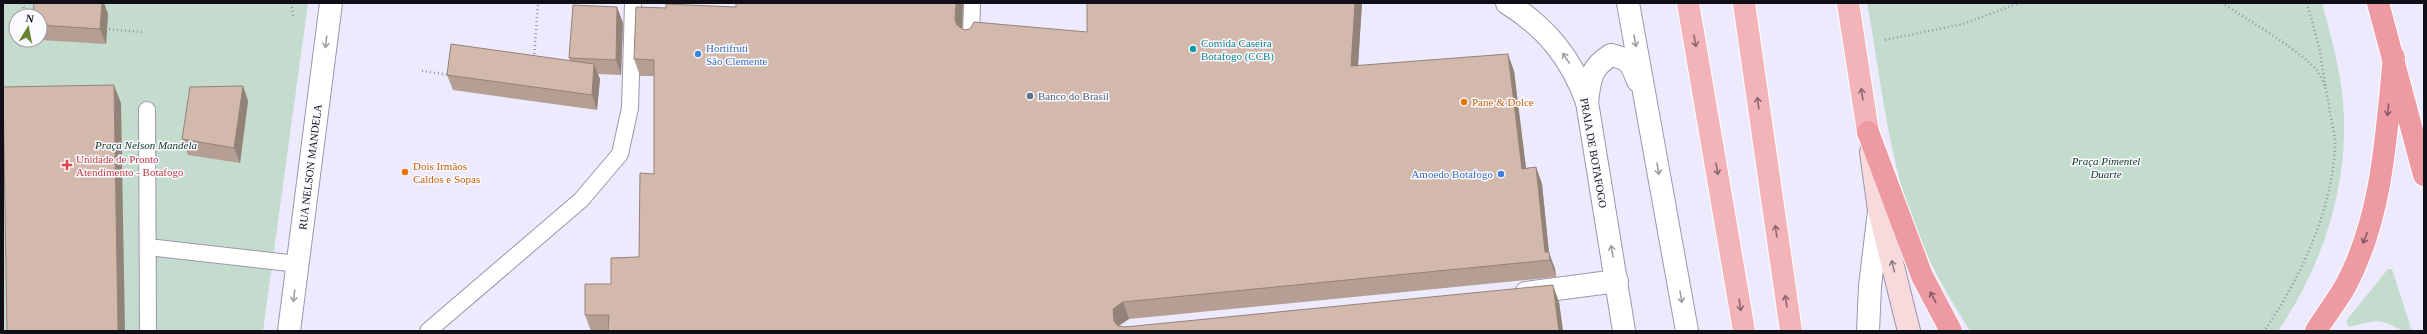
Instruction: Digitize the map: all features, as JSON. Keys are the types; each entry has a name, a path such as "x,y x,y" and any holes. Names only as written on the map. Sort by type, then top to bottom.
{"highway":[{"path":"2378,3 2394,57 2424,176"},
{"path":"2316,331 2346,285 2368,230 2382,172 2394,57"},
{"path":"1868,132 1922,276 1951,331"}],"main road":[{"path":"1688,3 1744,331"},
{"path":"1744,3 1781,270 1791,331"},
{"path":"1848,3 1879,210 1909,331"}],"street":[{"name":"RUA NELSON MANDELA","path":"289,331 331,3"},
{"name":"PRAIA DE BOTAFOGO","path":"1507,3 1530,17 1560,49 1577,75 1587,102 1624,331"},
{"path":"1628,3 1687,331"},
{"path":"1587,102 1591,76 1598,63 1611,55 1624,58 1632,65 1645,100"},
{"path":"1868,331 1870,286 1879,210"},
{"path":"1507,294 1617,281"}],"lane":[{"path":"428,331 581,200 620,154 630,108 633,3"},
{"path":"971,38 972,3"},
{"path":"147,110 148,331"},
{"path":"148,247 298,264"}],"path":[{"path":"534,64 538,3"},
{"path":"1855,45 1963,24 2019,3"},
{"path":"2222,3 2302,57 2318,72 2327,92"},
{"path":"2264,331 2290,290 2320,222 2330,183 2335,147 2319,47 2307,3"},
{"path":"103,28 142,32"},
{"path":"422,71 452,76"}],"green space":[{"name":"Praça Nelson Mandela","path":"3,3 308,3 263,331 3,331"},
{"name":"Praça Pimentel Duarte","path":"1867,3 2322,3 2335,52 2342,89 2344,131 2338,192 2321,250 2309,278 2278,331 1970,331 1928,258 1907,205 1886,119"},
{"path":"2388,269 2392,269 2412,331 2399,329 2379,321 2349,327 2346,321"}],"building":[{"path":"34,3 102,3 100,29 48,26 48,8 34,8"},
{"path":"736,3 956,3 955,20 957,25 964,30 970,29 974,22 1087,32 1087,3 1355,3 1351,66 1508,54 1522,169 1536,167 1545,252 1549,252 1550,260 1123,302 1113,309 1114,321 1118,326 1125,327 1553,285 1559,331 608,331 609,315 585,315 585,284 611,284 611,258 639,257 640,173 654,174 654,60 634,59 636,7 666,8 666,4 736,7"},
{"path":"573,5 617,7 616,60 569,58"},
{"path":"451,44 594,64 592,95 447,75"},
{"name":"Unidade de Pronto Atendimento - Botafogo","path":"114,85 118,331 7,331 3,87"},
{"path":"243,86 234,148 182,139 190,87"}],"place":[{"name":"Comida Caseira Botafogo (CCB)","path":"1193,49"},
{"name":"Hortifruti São Clemente","path":"698,54"},
{"name":"Banco do Brasil","path":"1030,96"},
{"name":"Pane & Dolce","path":"1464,102"},
{"name":"Unidade de Pronto Atendimento - Botafogo","path":"67,165"},
{"name":"Dois Irmãos Caldos e Sopas","path":"405,172"},
{"name":"Amoedo Botafogo","path":"1501,174"}]}
